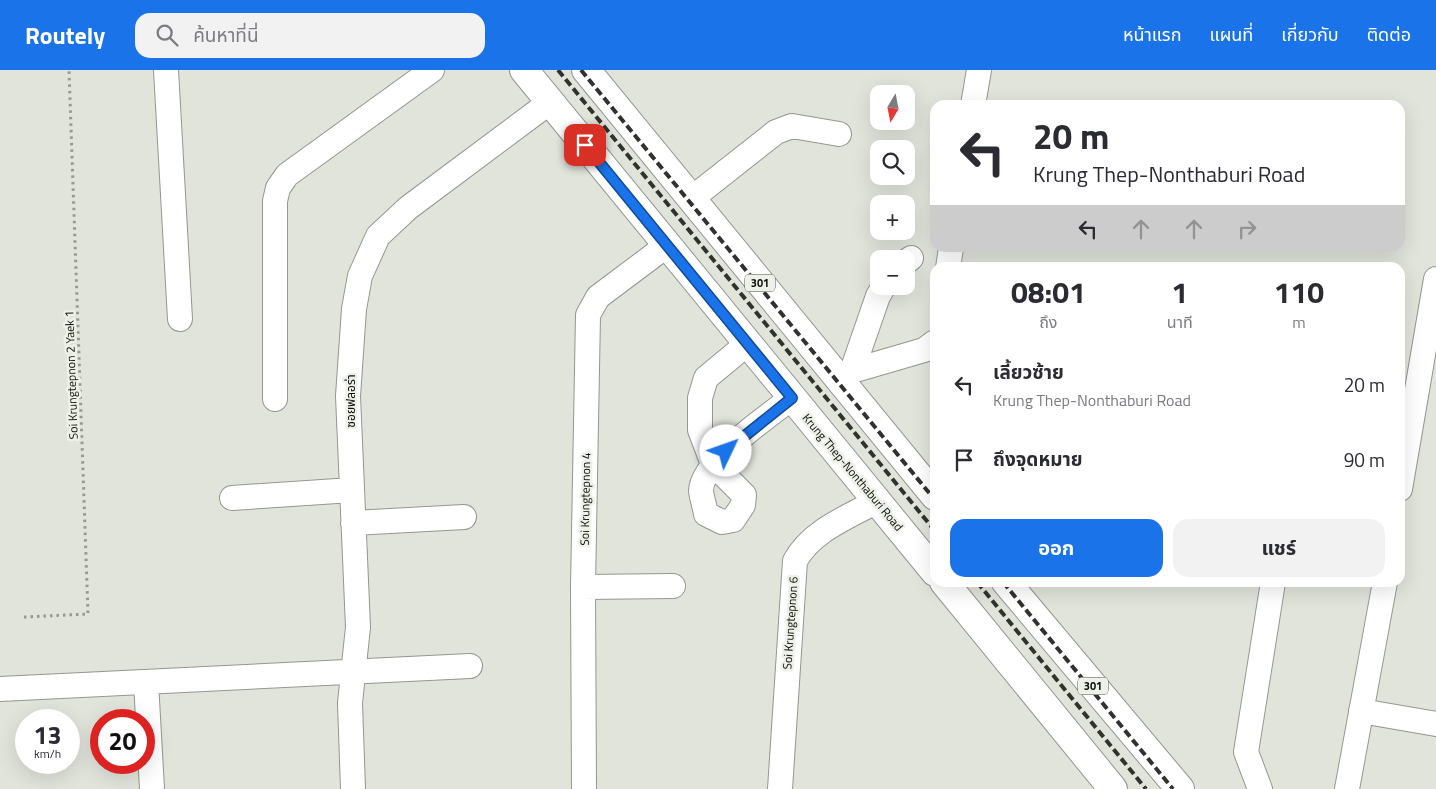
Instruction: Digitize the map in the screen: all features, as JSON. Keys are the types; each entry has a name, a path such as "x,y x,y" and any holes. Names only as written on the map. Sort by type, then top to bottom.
{"main road":[{"name":"Krung Thep-Nonthaburi Road","path":"524,70 666,246 930,566"},
{"name":"301","path":"586,70 690,199 846,375 930,489"},
{"path":"948,587 1113,789"},
{"name":"301","path":"1010,587 1180,789"}],"street":[{"path":"166,70 180,319"},
{"path":"275,398 275,211 278,188 288,175 432,70"},
{"path":"974,100 979,70"},
{"name":"ซอยฟลอร่า","path":"353,789 350,703 358,627 348,396 354,310 360,276 378,236 408,208 550,102"},
{"path":"690,199 776,132 792,126 839,134"},
{"name":"Soi Krungtepnon 4","path":"584,789 583,587 588,315 598,298 666,246"},
{"path":"1405,469 1427,374 1436,279"},
{"path":"846,375 879,295"},
{"path":"747,344 706,378 700,398 700,430 713,464 739,439 792,398"},
{"path":"846,375 924,350 930,346"},
{"path":"232,498 352,490"},
{"name":"Soi Krungtepnon 6","path":"780,789 795,561 801,549 821,532 877,501"},
{"path":"353,523 464,517"},
{"path":"583,587 673,586"},
{"path":"1260,789 1246,752 1273,587"},
{"path":"1347,789 1383,587"},
{"path":"0,689 470,666"},
{"path":"146,682 152,789"},
{"path":"1361,711 1436,724"}],"path":[{"name":"Soi Krungtepnon 2 Yaek 1","path":"24,617 88,614 69,70"}],"railway":[{"path":"558,70 930,525"},
{"path":"581,70 930,494"},
{"path":"981,587 1146,789"},
{"path":"1007,587 1173,789"}],"route":[{"path":"585,145 792,398 726,451"}]}
